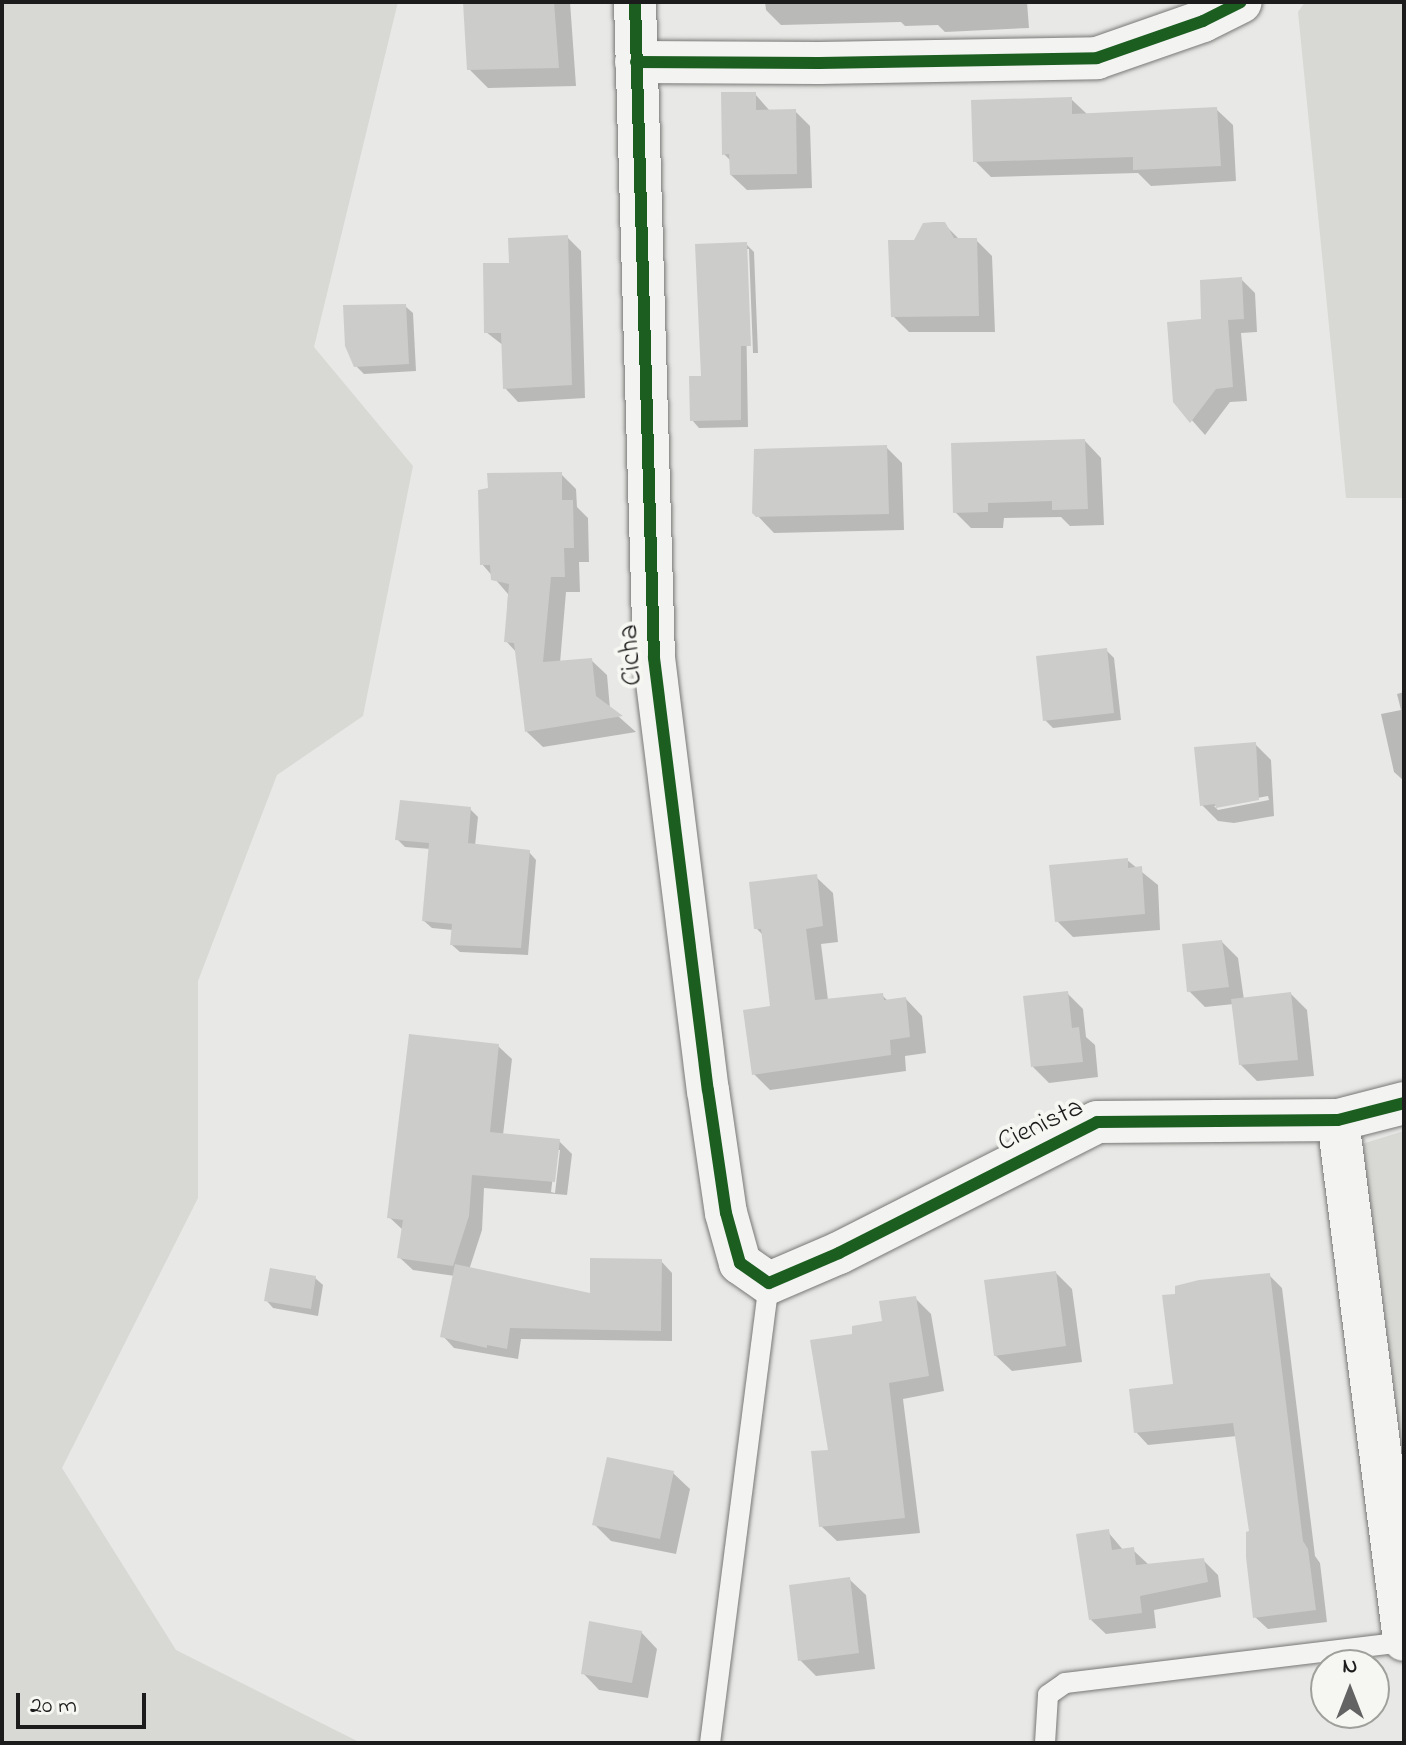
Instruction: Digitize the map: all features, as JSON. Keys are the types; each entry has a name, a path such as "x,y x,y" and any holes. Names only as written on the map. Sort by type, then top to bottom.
{"street":[{"name":"Cicha","path":"635,2 654,658 726,1213 740,1263 769,1283"},
{"path":"636,62 819,63 1097,58 1203,21 1241,2"},
{"name":"Cienista","path":"769,1283 839,1253 1097,1122 1338,1120 1404,1103"},
{"path":"1338,1120 1404,1641"}],"lane":[{"path":"710,1743 769,1283"},
{"path":"1045,1743 1048,1695 1065,1683 1404,1641"}],"shaded area":[{"path":"2,2 398,2 314,347 413,466 363,716 277,775 198,981 198,1198 62,1468 176,1650 361,1743 2,1743"},
{"path":"1305,2 1404,2 1404,498 1346,498 1298,12"},
{"path":"1404,1131 1404,1464 1362,1144"}],"building":[{"path":"463,2 554,2 559,68 467,70"},
{"path":"721,92 756,92 756,110 796,109 797,174 730,175 729,154 722,155"},
{"path":"1072,97 1072,114 1217,107 1221,166 1133,170 1133,157 973,162 971,100"},
{"path":"945,222 954,238 977,238 979,316 891,317 888,240 914,240 923,223"},
{"path":"568,235 572,385 503,389 501,333 484,333 483,263 509,263 508,238"},
{"path":"747,242 751,346 741,346 741,420 690,421 689,376 701,376 695,244"},
{"path":"1242,277 1244,319 1228,320 1233,387 1216,389 1190,423 1173,402 1167,322 1201,319 1200,280"},
{"path":"406,304 409,364 354,367 345,346 343,305"},
{"path":"1085,439 1088,509 1052,510 1052,501 988,503 988,512 953,513 951,443"},
{"path":"887,445 889,514 756,517 752,513 754,449"},
{"path":"562,472 562,500 573,500 574,548 564,548 565,577 551,577 543,662 592,658 596,696 623,716 525,732 514,643 504,642 509,584 491,580 490,565 480,565 478,490 488,488 487,473"},
{"path":"1107,648 1114,713 1043,721 1036,656"},
{"path":"1256,742 1259,800 1216,808 1215,804 1200,806 1194,747"},
{"path":"400,800 471,807 468,843 530,850 521,948 450,945 452,924 422,921 429,843 395,840"},
{"path":"1128,858 1128,868 1142,866 1145,914 1055,922 1049,865"},
{"path":"817,874 823,926 806,929 815,1000 883,993 884,1000 906,997 910,1037 890,1040 891,1055 752,1075 743,1010 770,1006 761,929 754,929 749,882"},
{"path":"1222,940 1229,987 1187,992 1182,944"},
{"path":"1068,991 1072,1028 1079,1027 1083,1062 1031,1067 1023,996"},
{"path":"1291,992 1298,1060 1239,1065 1231,999"},
{"path":"409,1034 499,1044 490,1132 560,1139 555,1182 472,1175 469,1216 453,1266 397,1258 403,1220 387,1218"},
{"path":"590,1258 662,1259 661,1331 510,1328 507,1349 487,1345 487,1348 440,1337 455,1264 590,1293"},
{"path":"270,1268 316,1276 311,1309 264,1301"},
{"path":"1056,1271 1066,1346 994,1356 984,1280"},
{"path":"1270,1273 1303,1541 1308,1549 1316,1610 1253,1618 1246,1557 1246,1532 1249,1531 1233,1423 1134,1433 1129,1389 1173,1384 1162,1295 1175,1294 1175,1286 1199,1280"},
{"path":"916,1296 929,1376 889,1383 905,1518 819,1527 811,1451 828,1450 810,1340 852,1334 852,1326 882,1321 879,1301"},
{"path":"607,1457 674,1471 660,1539 592,1525"},
{"path":"1109,1529 1112,1550 1134,1547 1136,1565 1204,1558 1208,1582 1140,1596 1142,1613 1089,1620 1076,1534"},
{"path":"850,1577 859,1653 798,1661 789,1585"},
{"path":"589,1621 642,1631 632,1683 581,1674"}],"cycle path":[{"path":"635,2 654,658 708,1090 726,1213 740,1263 769,1283 839,1253 1097,1122 1338,1120 1404,1103"},
{"path":"636,62 819,63 1097,58 1203,21 1241,2"}]}
